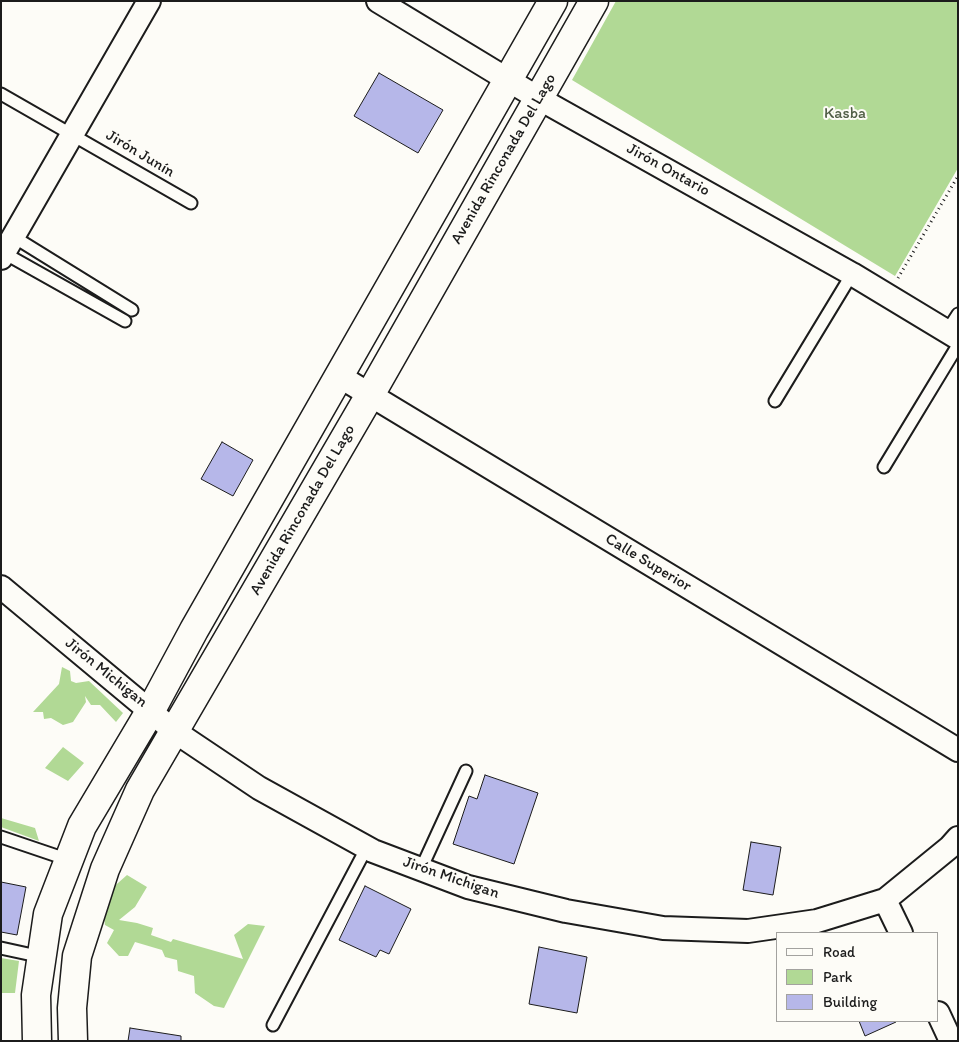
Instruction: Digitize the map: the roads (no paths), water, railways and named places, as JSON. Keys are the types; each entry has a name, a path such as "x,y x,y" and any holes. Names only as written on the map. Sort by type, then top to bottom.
{"street":[{"path":"6,249 149,1"},
{"name":"Jirón Ontario","path":"378,1 538,98 955,332"},
{"path":"37,1041 36,995 48,914 82,826 151,710 553,1"},
{"name":"Avenida Rinconada Del Lago","path":"73,1041 72,1008 77,956 105,869 140,790 370,395 594,1"},
{"name":"Calle Superior","path":"339,376 958,750"},
{"name":"Jirón Michigan","path":"1,587 174,731 259,788 367,847 468,888 566,911 663,928 748,931 817,921 885,900 950,847 958,838"},
{"path":"885,900 901,932"},
{"path":"939,1015 951,1041"}],"lane":[{"name":"Jirón Junín","path":"1,94 190,203"},
{"path":"6,249 132,310"},
{"path":"6,249 125,321"},
{"path":"775,401 852,274"},
{"path":"884,467 955,332"},
{"path":"421,869 466,771"},
{"path":"1,837 69,860"},
{"path":"274,1025 367,847"},
{"path":"1,948 42,957"}],"park label":[{"name":"Kasba","path":"845,114"}]}
